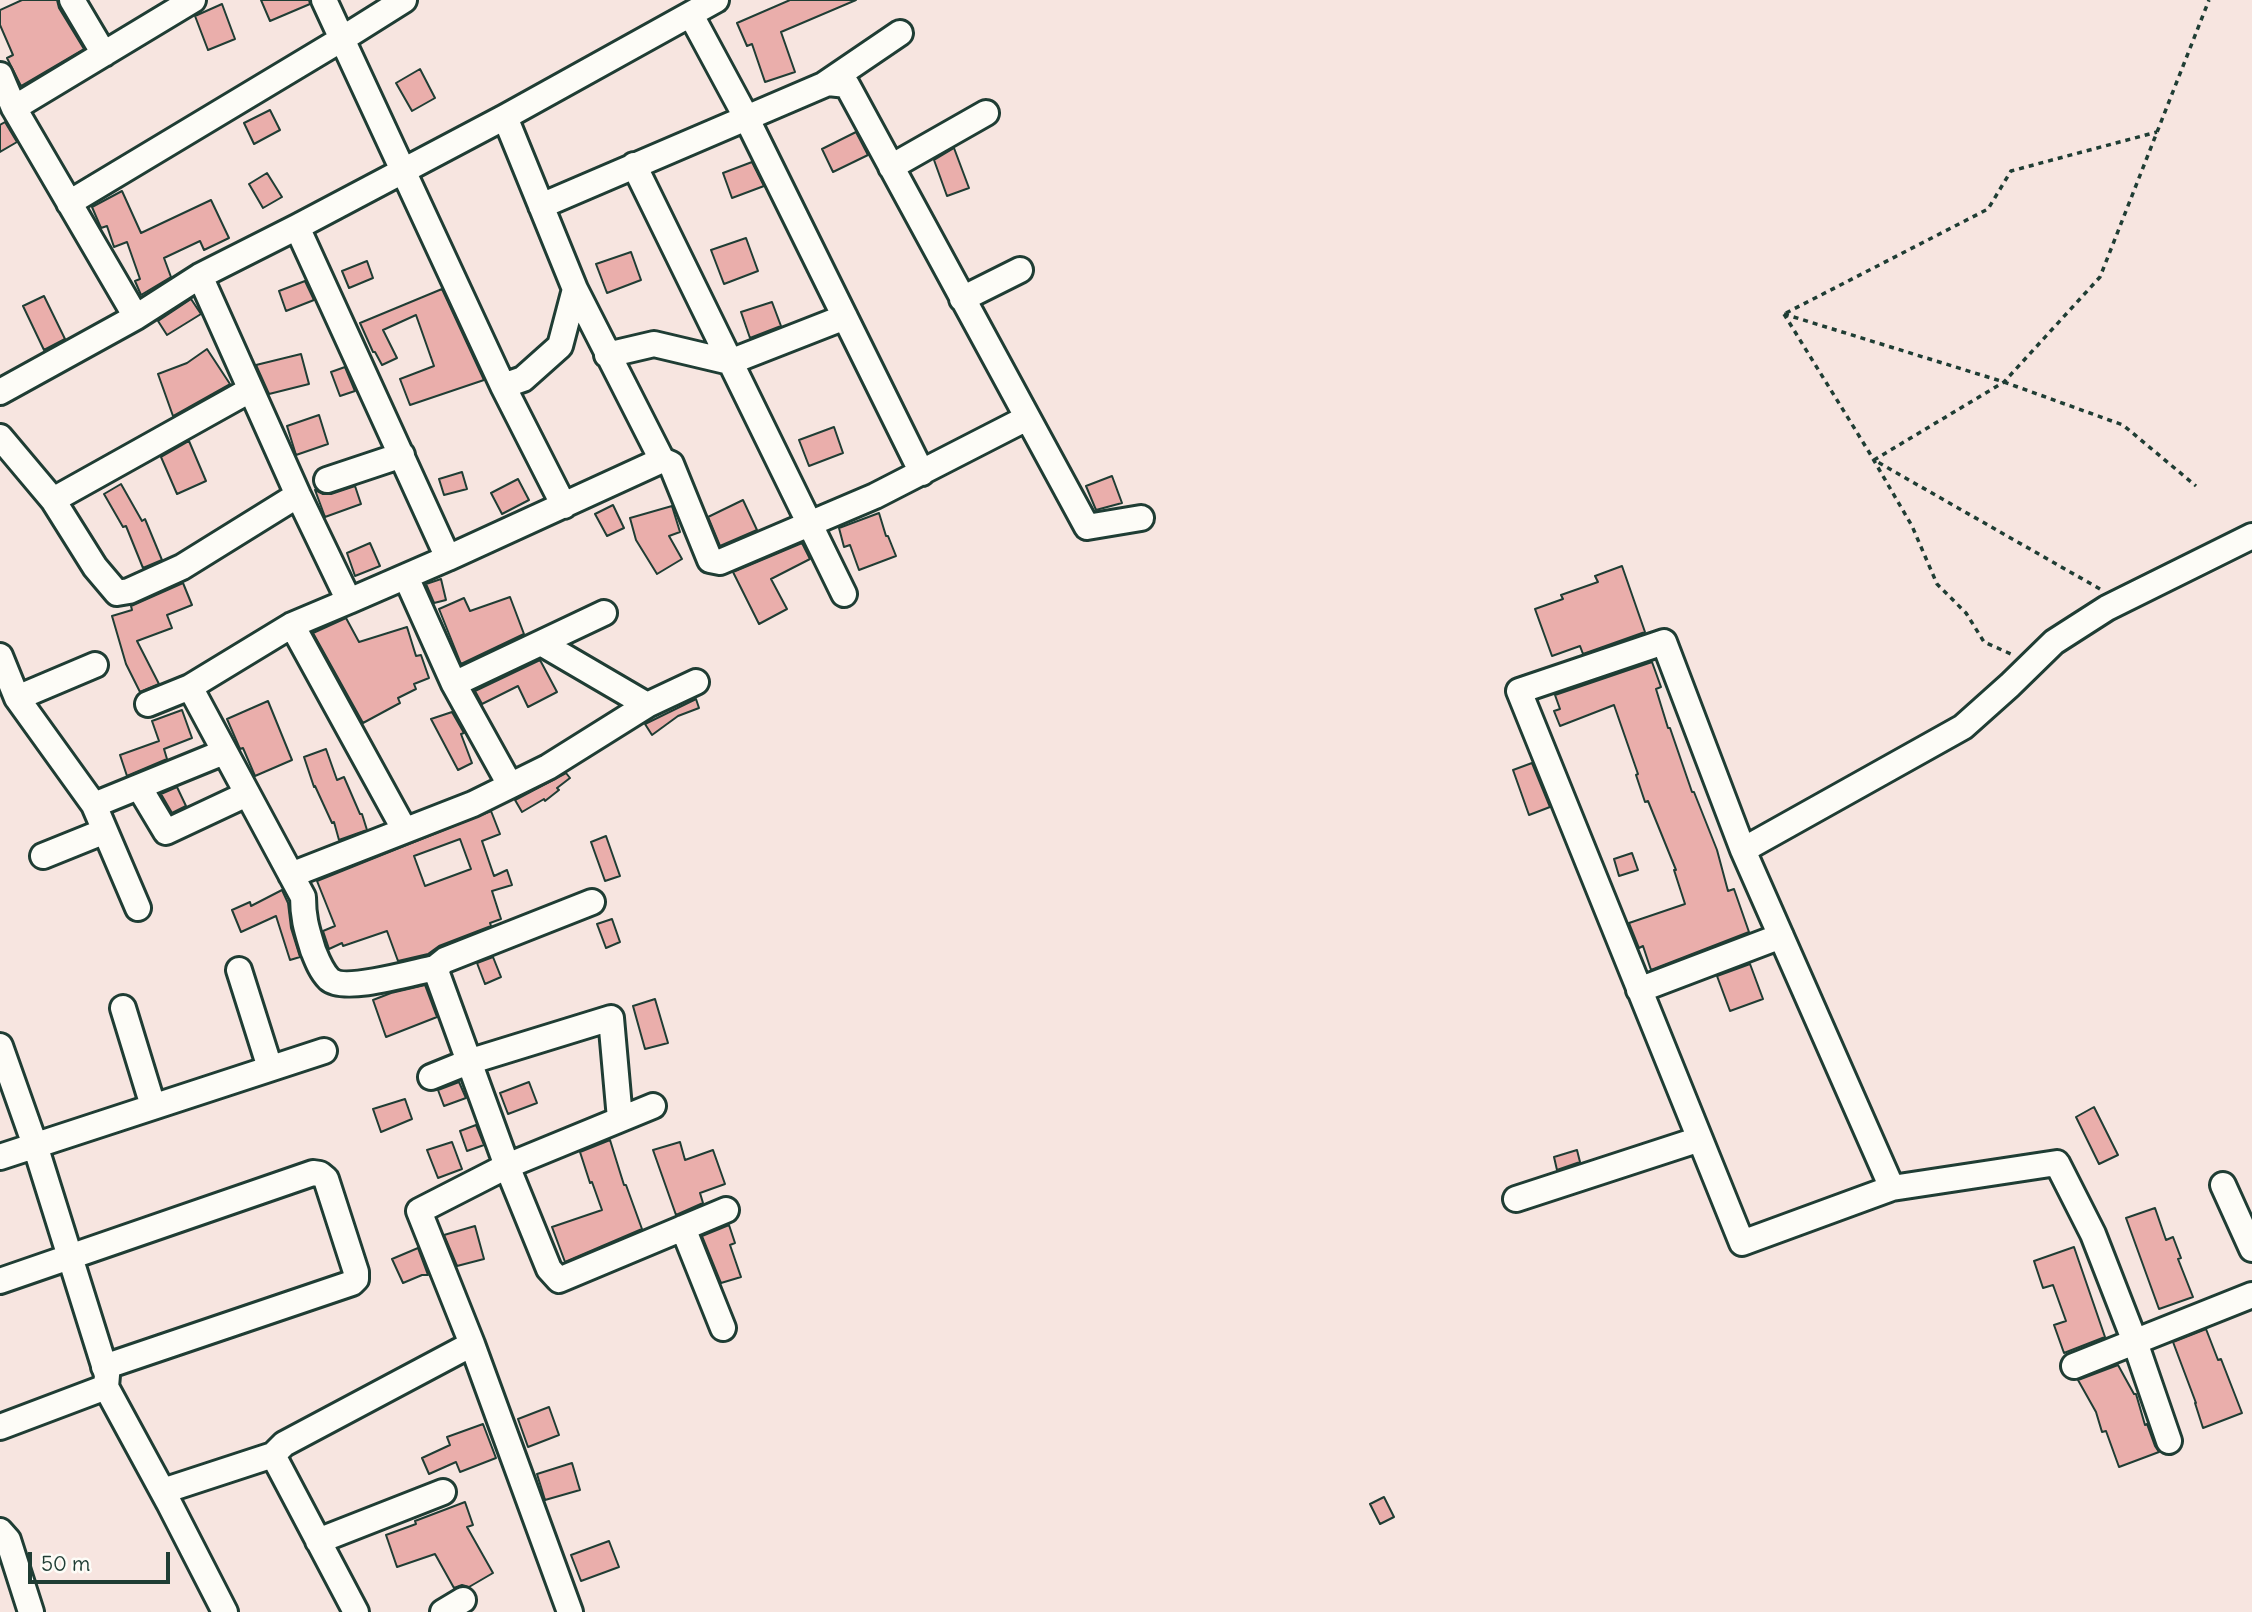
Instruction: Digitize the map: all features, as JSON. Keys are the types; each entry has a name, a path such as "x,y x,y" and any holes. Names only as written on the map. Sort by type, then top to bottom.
{"street":[{"path":"72,0 104,54"},
{"path":"14,108 193,0"},
{"path":"324,0 503,386 564,506"},
{"path":"69,203 404,0"},
{"path":"0,391 136,317 200,276 505,117 716,0"},
{"path":"691,15 746,117 922,473"},
{"path":"541,205 825,84 900,33"},
{"path":"0,75 14,108 136,317"},
{"path":"825,84 847,85 1087,527 1141,518"},
{"path":"891,167 986,113"},
{"path":"505,117 575,289 662,460 671,464 710,560 715,563 875,496 1027,418"},
{"path":"634,165 844,594"},
{"path":"298,227 448,558"},
{"path":"962,299 1020,270"},
{"path":"200,276 298,495 349,601"},
{"path":"503,386 523,379 560,346 575,289"},
{"path":"607,355 654,344 730,362 845,317"},
{"path":"53,500 250,390"},
{"path":"0,437 53,500 95,567 117,593 129,591 182,567 298,495"},
{"path":"327,480 401,455"},
{"path":"148,704 190,687 292,625 406,577 662,460"},
{"path":"1743,850 1963,727 2054,642 2121,601 2252,536"},
{"path":"406,577 454,684 510,785"},
{"path":"454,684 604,613"},
{"path":"292,625 404,829"},
{"path":"1892,1188 1743,850 1664,642 1519,691 1742,1243 1892,1188 2057,1163 2093,1234 2135,1342 2169,1441"},
{"path":"541,643 647,705"},
{"path":"0,656 17,698 94,805 138,908"},
{"path":"17,698 95,665"},
{"path":"290,874 473,804 548,766 647,705 696,682"},
{"path":"190,687 303,897 303,919 317,961 330,980 340,984 359,984 435,968 445,960 592,902"},
{"path":"94,805 224,752"},
{"path":"139,787 166,832 247,794"},
{"path":"43,856 105,831"},
{"path":"1639,990 1781,936"},
{"path":"435,968 507,1166 549,1269 559,1280 726,1210"},
{"path":"239,970 270,1068"},
{"path":"123,1007 153,1106"},
{"path":"430,1077 468,1062 611,1018 620,1119"},
{"path":"0,1046 71,1256 105,1377 225,1612"},
{"path":"0,1157 324,1051"},
{"path":"569,1612 472,1344 419,1211 507,1166 653,1106"},
{"path":"1516,1199 1700,1139"},
{"path":"0,1281 313,1173 326,1179 356,1272 356,1279 352,1283 105,1377 0,1427"},
{"path":"2223,1185 2252,1249"},
{"path":"683,1228 723,1328"},
{"path":"2074,1366 2252,1295"},
{"path":"163,1491 273,1455 284,1444 472,1344"},
{"path":"273,1455 356,1612"},
{"path":"318,1541 443,1492"},
{"path":"0,1531 8,1540 31,1612"}],"path":[{"path":"1874,460 2004,382 2101,277 2209,0"},
{"path":"1784,314 1988,209 2011,171 2158,131"},
{"path":"1784,314 2004,382 2123,425 2196,486"},
{"path":"1784,314 1912,526 1937,584 1966,613 1984,642 2032,663"},
{"path":"1874,460 2121,601"}],"building":[{"path":"22,0 57,0 59,8 84,49 21,86 7,58 13,55 0,25 0,10"},
{"path":"261,0 309,0 310,4 270,21"},
{"path":"790,0 856,0 781,32 795,72 765,82 752,44 747,46 737,23"},
{"path":"222,4 235,39 208,50 195,16"},
{"path":"420,69 435,98 412,111 396,83"},
{"path":"270,110 280,130 254,144 244,123"},
{"path":"5,122 17,142 0,152 0,125"},
{"path":"856,132 868,155 833,172 822,149"},
{"path":"954,148 969,188 947,196 934,160"},
{"path":"752,162 764,186 732,198 723,173"},
{"path":"267,173 282,197 263,208 249,184"},
{"path":"122,191 141,233 211,200 229,238 204,250 200,241 164,258 171,277 141,295 135,281 140,279 127,242 114,247 107,226 101,228 92,207"},
{"path":"746,238 758,271 724,284 711,250"},
{"path":"631,252 641,280 607,293 596,264"},
{"path":"367,261 373,278 349,288 342,271"},
{"path":"305,281 314,300 286,311 279,291"},
{"path":"442,289 484,380 410,405 400,379 434,366 416,315 383,330 397,358 382,365 360,323"},
{"path":"44,296 65,339 44,350 23,306"},
{"path":"191,299 201,314 167,335 158,321"},
{"path":"772,302 781,326 750,338 741,312"},
{"path":"207,349 230,384 173,416 158,374 187,363"},
{"path":"301,354 309,384 269,394 256,365"},
{"path":"345,367 355,391 340,396 331,372"},
{"path":"319,415 328,444 296,455 287,426"},
{"path":"834,427 843,453 809,466 799,440"},
{"path":"189,441 206,481 177,494 161,457"},
{"path":"462,472 467,489 444,495 439,479"},
{"path":"1112,476 1122,503 1096,510 1086,486"},
{"path":"518,479 529,500 502,514 491,493"},
{"path":"121,484 142,521 145,519 162,560 143,568 126,526 123,527 104,494"},
{"path":"355,486 361,504 325,517 315,490 331,494"},
{"path":"743,500 757,530 720,546 708,517"},
{"path":"613,505 624,528 607,536 595,514"},
{"path":"672,506 680,532 669,536 682,559 657,574 636,540 630,518"},
{"path":"879,513 896,556 859,570 850,545 844,547 839,528"},
{"path":"370,543 380,566 355,576 347,553"},
{"path":"802,543 810,559 771,579 787,609 759,624 733,572"},
{"path":"1622,566 1645,632 1583,654 1580,646 1552,656 1535,609 1563,599 1561,595 1598,582 1595,576"},
{"path":"441,579 446,600 434,603 426,584"},
{"path":"183,583 192,605 167,615 172,628 137,641 159,684 140,692 126,664 112,616 132,610 131,606"},
{"path":"510,597 524,634 461,664 439,609 464,598 470,611"},
{"path":"346,618 359,642 407,627 416,656 421,655 429,678 414,684 416,689 398,698 400,703 363,723 313,633"},
{"path":"540,660 557,692 528,707 518,686 482,704 475,691"},
{"path":"1652,662 1661,687 1656,689 1668,728 1717,850 1728,891 1734,889 1749,932 1651,970 1643,946 1639,948 1629,923 1685,904 1676,870 1648,801 1645,802 1614,705 1560,726 1554,711 1560,709 1555,695"},
{"path":"696,699 699,708 678,716 652,735 645,724"},
{"path":"268,701 292,760 255,776 227,719"},
{"path":"182,710 192,738 164,749 167,759 127,776 120,755 159,741 152,721"},
{"path":"452,712 464,733 461,734 472,763 458,770 431,719"},
{"path":"326,749 337,780 344,777 367,830 339,840 334,822 332,823 314,787 304,757"},
{"path":"1532,763 1550,807 1529,815 1513,770"},
{"path":"566,773 570,778 557,788 559,790 545,801 544,799 522,812 515,800"},
{"path":"177,787 186,806 172,813 161,794"},
{"path":"491,811 500,834 482,841 494,876 507,870 512,885 492,891 501,919 490,923 491,926 439,946 428,954 398,961 387,931 329,949 323,931 335,926 317,881","holes":["460,839 471,869 425,886 414,856"]},
{"path":"606,836 620,876 605,881 591,842"},
{"path":"1632,853 1638,870 1619,876 1614,859"},
{"path":"282,890 288,903 291,928 300,957 290,960 276,916 241,932 232,910 250,902 251,906"},
{"path":"612,919 620,942 606,948 597,924"},
{"path":"493,957 501,977 485,984 477,963"},
{"path":"1750,964 1763,999 1730,1011 1717,976"},
{"path":"425,985 437,1017 386,1037 373,1000"},
{"path":"655,999 668,1043 645,1049 633,1006"},
{"path":"459,1082 466,1098 444,1106 438,1090"},
{"path":"529,1082 537,1103 508,1114 500,1093"},
{"path":"405,1099 412,1119 381,1132 373,1109"},
{"path":"2094,1107 2118,1155 2099,1164 2076,1117"},
{"path":"476,1125 484,1145 467,1151 460,1131"},
{"path":"610,1140 642,1229 565,1262 552,1227 602,1210 580,1152"},
{"path":"452,1142 462,1169 438,1178 427,1150"},
{"path":"680,1142 685,1160 713,1150 725,1184 700,1193 703,1203 676,1215 653,1150"},
{"path":"1577,1150 1580,1162 1557,1170 1554,1157"},
{"path":"2155,1208 2166,1240 2173,1237 2181,1258 2178,1259 2193,1297 2159,1309 2126,1218"},
{"path":"729,1225 735,1243 730,1245 741,1277 721,1283 702,1236"},
{"path":"475,1226 484,1259 457,1266 444,1235"},
{"path":"2074,1247 2105,1337 2064,1353 2054,1325 2066,1321 2053,1285 2043,1288 2034,1261"},
{"path":"418,1248 428,1275 403,1283 392,1259"},
{"path":"2206,1329 2242,1413 2203,1428 2173,1342"},
{"path":"2118,1365 2136,1394 2145,1425 2147,1424 2159,1452 2119,1467 2106,1431 2102,1432 2096,1412 2078,1380"},
{"path":"549,1407 559,1435 528,1447 518,1419"},
{"path":"483,1424 496,1458 460,1472 456,1462 429,1474 422,1458 450,1445 447,1437"},
{"path":"572,1463 580,1490 545,1500 537,1474"},
{"path":"1384,1497 1394,1517 1380,1524 1370,1504"},
{"path":"465,1502 473,1525 467,1527 493,1573 469,1587 462,1585 454,1588 435,1554 397,1567 386,1535"},
{"path":"609,1541 619,1567 581,1581 571,1555"}]}
